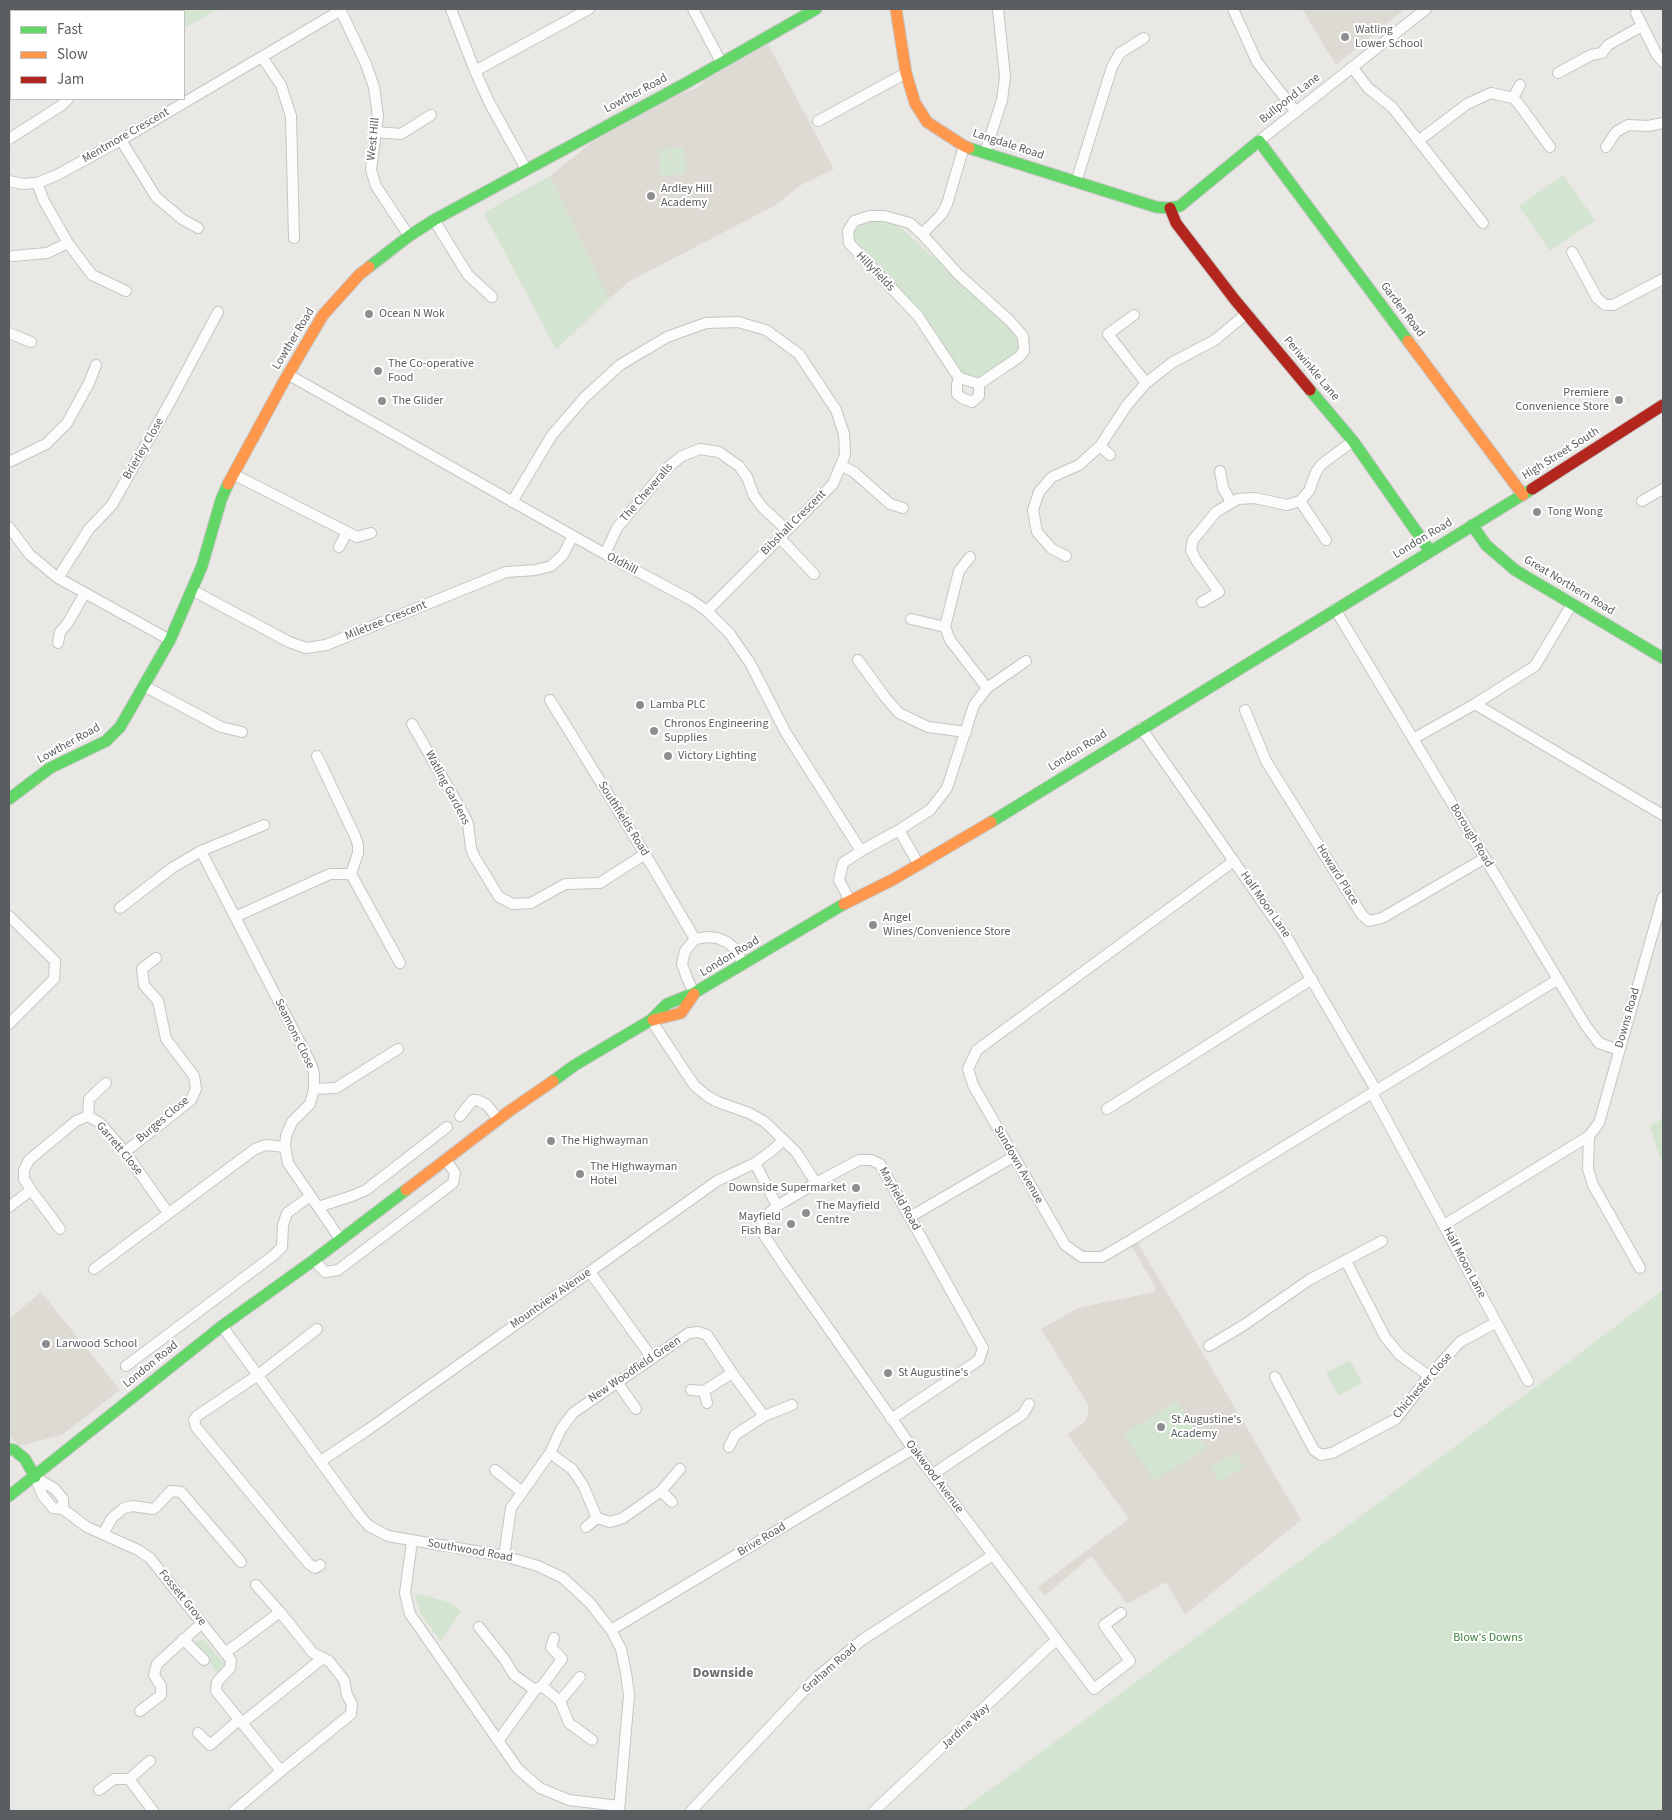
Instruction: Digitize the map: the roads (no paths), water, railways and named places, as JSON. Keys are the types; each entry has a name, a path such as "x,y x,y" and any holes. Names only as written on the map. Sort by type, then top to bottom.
{"street":[{"path":"451,9 489,102 526,169"},
{"path":"475,71 588,9"},
{"path":"693,9 721,62"},
{"name":"Langdale Road","path":"896,9 906,73 915,103 927,122 964,146 1156,207 1170,208"},
{"path":"985,152 1002,100 1005,77 998,9"},
{"path":"1232,9 1257,62 1296,112"},
{"name":"Bullpond Lane","path":"1170,208 1180,206 1258,141 1426,9"},
{"name":"Mentmore Crescent","path":"9,181 23,184 37,182 57,175 121,140 341,10"},
{"name":"West Hill","path":"341,10 366,64 374,87 378,116 371,170 376,186 409,236"},
{"name":"Lowther Road","path":"9,799 50,768 106,741 120,727 170,640 202,566 221,500 233,474 323,315 358,275 409,236 434,220 688,82 810,10"},
{"path":"1636,13 1656,55 1663,62"},
{"path":"1558,73 1591,55 1602,52 1608,45 1642,26"},
{"path":"1076,182 1112,67 1120,53 1144,38"},
{"path":"262,57 281,84 291,116 294,238"},
{"path":"1352,67 1368,88 1392,107 1483,223"},
{"path":"818,121 906,73"},
{"path":"1513,98 1520,85"},
{"path":"1418,141 1467,104 1491,93 1513,98 1550,147"},
{"path":"9,139 67,100"},
{"path":"376,132 401,134 431,115"},
{"path":"1606,147 1616,132 1628,126 1648,126 1663,123"},
{"path":"121,140 156,197 182,219 198,228"},
{"name":"Garden Road","path":"1258,141 1523,495"},
{"path":"922,234 941,215 964,146"},
{"path":"37,182 44,201 68,243 92,275 126,291"},
{"name":"Periwinkle Lane","path":"1170,208 1177,224 1246,314 1353,440 1430,551"},
{"name":"Hillyfields","path":"870,216 884,216 910,223 958,274 1010,321 1023,336 1024,351 1020,357 979,384 979,396 972,402 957,394 957,384 960,378 918,316 849,243 848,231 854,221 870,216"},
{"path":"434,220 468,275 492,297"},
{"path":"13,256 47,253 68,243"},
{"path":"1572,252 1597,298 1605,305 1613,305 1663,280"},
{"name":"Brierley Close","path":"58,578 89,529 112,505 218,312"},
{"path":"1066,556 1052,549 1038,532 1033,510 1039,492 1052,478 1078,465 1100,446 1127,405 1146,383 1173,362 1215,340 1246,314"},
{"path":"1134,315 1108,334 1146,383"},
{"name":"Bibshall Crescent","path":"512,502 552,435 586,397 620,365 667,337 706,323 738,322 766,330 799,354 836,410 844,434 845,455 833,484 707,612"},
{"path":"9,333 31,342"},
{"path":"9,462 46,444 67,423 89,383 96,365"},
{"name":"Oldhill","path":"289,376 605,554 691,600 707,612 730,634 750,663 786,733 861,851"},
{"path":"960,378 979,384"},
{"name":"High Street South","path":"1472,525 1663,407"},
{"path":"1202,602 1218,592 1191,550 1193,540 1216,512 1238,499 1255,498 1286,505 1300,501 1309,491 1316,472 1322,464 1353,440"},
{"path":"1100,446 1110,455"},
{"name":"The Cheveralls","path":"605,554 617,528 666,469 682,456 700,449 719,452 739,466 748,477 754,496 814,574"},
{"path":"842,466 854,472 890,504 903,508"},
{"path":"1220,471 1223,488 1231,502"},
{"path":"233,474 357,537 371,533"},
{"path":"1642,501 1663,489"},
{"path":"1300,501 1326,540"},
{"name":"London Road","path":"9,1496 222,1326 314,1260 498,1119 575,1065 651,1020 681,1012 694,994 850,901 919,865 1472,525"},
{"name":"Great Northern Road","path":"1472,525 1486,545 1514,570 1663,658"},
{"path":"9,527 30,555 58,578 170,640"},
{"path":"339,547 347,532"},
{"name":"Miletree Crescent","path":"192,590 289,642 306,648 326,646 506,572 536,570 551,566 563,554 573,536"},
{"path":"970,556 959,571 945,627 950,640 987,688"},
{"path":"58,643 60,632 67,624 85,593"},
{"path":"1413,739 1475,704 1535,666 1572,604"},
{"name":"Borough Road","path":"1335,609 1557,980 1598,1043 1619,1050"},
{"path":"911,618 945,627"},
{"path":"858,660 899,713 928,727 966,732"},
{"path":"850,901 839,880 844,863 930,810 947,788 974,706 987,688 1026,661"},
{"path":"144,686 221,727 242,732"},
{"name":"Southfields Road","path":"550,700 695,939"},
{"path":"1475,704 1663,815"},
{"name":"Howard Place","path":"1245,710 1266,761 1362,915 1368,920 1382,918 1485,858"},
{"name":"Watling Gardens","path":"412,724 464,815 468,824 474,856 499,897 513,904 531,903 565,884 600,883 645,854"},
{"name":"Half Moon Lane","path":"1141,728 1286,936 1312,979 1374,1091 1528,1381"},
{"path":"317,756 356,836 358,853 351,874 400,963"},
{"path":"120,908 172,868 201,852 264,825"},
{"path":"899,830 919,865"},
{"name":"Seamons Close","path":"201,852 311,1064 314,1073 314,1088"},
{"name":"Sundown Avenue","path":"1234,861 977,1050 968,1069 973,1085 1065,1245 1082,1257 1102,1257 1557,980"},
{"path":"235,917 330,874 351,874"},
{"name":"Downs Road","path":"1590,1136 1599,1123 1663,897"},
{"path":"9,916 55,960 54,979 9,1024"},
{"path":"694,994 682,964 685,951 695,939 707,937 727,942 734,948 744,964"},
{"name":"Burges Close","path":"125,1152 190,1100 196,1089 194,1076 166,1039 158,1001 144,985 142,968 156,958"},
{"path":"1107,1109 1312,979"},
{"path":"651,1020 694,1085 718,1102 749,1113 764,1122 796,1152 816,1183"},
{"path":"340,1239 288,1164 284,1147 286,1136 292,1122 310,1104 314,1088 336,1088 398,1049"},
{"path":"88,1116 89,1099 106,1083"},
{"path":"460,1116 473,1100 477,1100 487,1105 498,1119"},
{"name":"Garrett Close","path":"60,1229 24,1179 24,1170 29,1160 76,1121 88,1116 100,1123 125,1152 168,1213"},
{"path":"318,1207 366,1190 447,1127"},
{"path":"1444,1225 1590,1136"},
{"path":"1590,1136 1588,1169 1593,1185 1640,1268"},
{"name":"Mountview AVenue","path":"321,1461 717,1181 755,1163 783,1140"},
{"path":"94,1269 255,1149 266,1145 284,1147"},
{"path":"910,1217 1013,1157"},
{"path":"314,1260 325,1272 338,1270 454,1183 455,1173 446,1160"},
{"name":"Mayfield Road","path":"816,1183 859,1160 871,1160 880,1164 983,1348 979,1360 891,1419"},
{"path":"755,1163 777,1206"},
{"name":"Oakwood Avenue","path":"816,1183 777,1206 764,1218 762,1226 764,1235 912,1449 933,1474 1094,1690 1130,1661 1104,1625 1121,1613"},
{"path":"9,1207 31,1190"},
{"name":"London Road","path":"126,1366 274,1255 282,1247 283,1225 287,1213 309,1196"},
{"path":"1209,1346 1244,1325 1308,1280 1382,1241"},
{"path":"1346,1261 1385,1337 1400,1355 1429,1376"},
{"path":"590,1272 652,1358"},
{"name":"Chichester Close","path":"1275,1378 1314,1450 1321,1455 1332,1453 1396,1419 1429,1376 1460,1342 1496,1322"},
{"name":"Southwood Road","path":"222,1326 369,1526 388,1536 504,1556 538,1566 563,1578 590,1603 621,1649 629,1695 619,1809"},
{"path":"318,1329 258,1376 197,1416 194,1420 196,1426 309,1564 315,1568 320,1565"},
{"name":"New Woodfield Green","path":"504,1556 511,1508 521,1491 550,1453 561,1429 573,1413 689,1334 698,1332 707,1335 764,1416"},
{"path":"691,1390 704,1391 732,1373"},
{"path":"616,1382 636,1409"},
{"path":"704,1391 707,1403"},
{"path":"933,1474 1023,1414 1029,1404"},
{"path":"729,1447 735,1435 764,1416 792,1405"},
{"path":"9,1449 14,1450 26,1459 35,1477"},
{"name":"Brive Road","path":"610,1630 912,1449"},
{"path":"550,1453 572,1469 583,1485 597,1518 610,1522 623,1518 661,1491 680,1469"},
{"path":"9,1454 15,1463 35,1477"},
{"path":"495,1470 521,1491"},
{"name":"Fossett Grove","path":"35,1477 44,1496 53,1508 63,1509 82,1524 150,1558 226,1654"},
{"path":"103,1534 112,1518 120,1511 138,1506 153,1509 171,1491 182,1492 241,1562"},
{"path":"661,1491 672,1502"},
{"path":"586,1527 597,1518"},
{"path":"412,1541 405,1593 410,1614 518,1769 540,1788 569,1800 619,1809"},
{"name":"Graham Road","path":"691,1811 816,1678 862,1640 993,1555"},
{"path":"234,1811 350,1714 352,1704 347,1695 344,1680 328,1661 313,1653 256,1585"},
{"path":"280,1612 226,1654 231,1660 230,1668 217,1682 216,1691 281,1771"},
{"path":"140,1711 161,1695 161,1686 154,1675 157,1664 202,1622"},
{"path":"479,1627 505,1660 514,1675 560,1701 569,1723 592,1740"},
{"path":"498,1741 562,1659 552,1647 554,1638"},
{"path":"183,1640 204,1660"},
{"name":"Jardine Way","path":"874,1811 1056,1640"},
{"path":"198,1733 210,1744 323,1658"},
{"path":"560,1701 580,1677"},
{"path":"99,1790 114,1779 128,1779 150,1761"},
{"path":"128,1779 153,1811"}],"place":[{"name":"Watling Lower School","path":"1345,37"},
{"name":"Ardley Hill Academy","path":"651,196"},
{"name":"Ocean N Wok","path":"369,314"},
{"name":"The Co-operative Food","path":"378,371"},
{"name":"Premiere Convenience Store","path":"1619,400"},
{"name":"The Glider","path":"382,401"},
{"name":"Tong Wong","path":"1537,512"},
{"name":"Lamba PLC","path":"640,705"},
{"name":"Chronos Engineering Supplies","path":"654,731"},
{"name":"Victory Lighting","path":"668,756"},
{"name":"Angel Wines/Convenience Store","path":"873,925"},
{"name":"The Highwayman","path":"551,1141"},
{"name":"The Highwayman Hotel","path":"580,1174"},
{"name":"Downside Supermarket","path":"856,1188"},
{"name":"The Mayfield Centre","path":"806,1213"},
{"name":"Mayfield Fish Bar","path":"791,1224"},
{"name":"Larwood School","path":"46,1344"},
{"name":"St Augustine's","path":"888,1373"},
{"name":"St Augustine's Academy","path":"1161,1427"}],"district":[{"name":"Downside","path":"723,1674"}],"park label":[{"name":"Blow's Downs","path":"1488,1638"}]}
